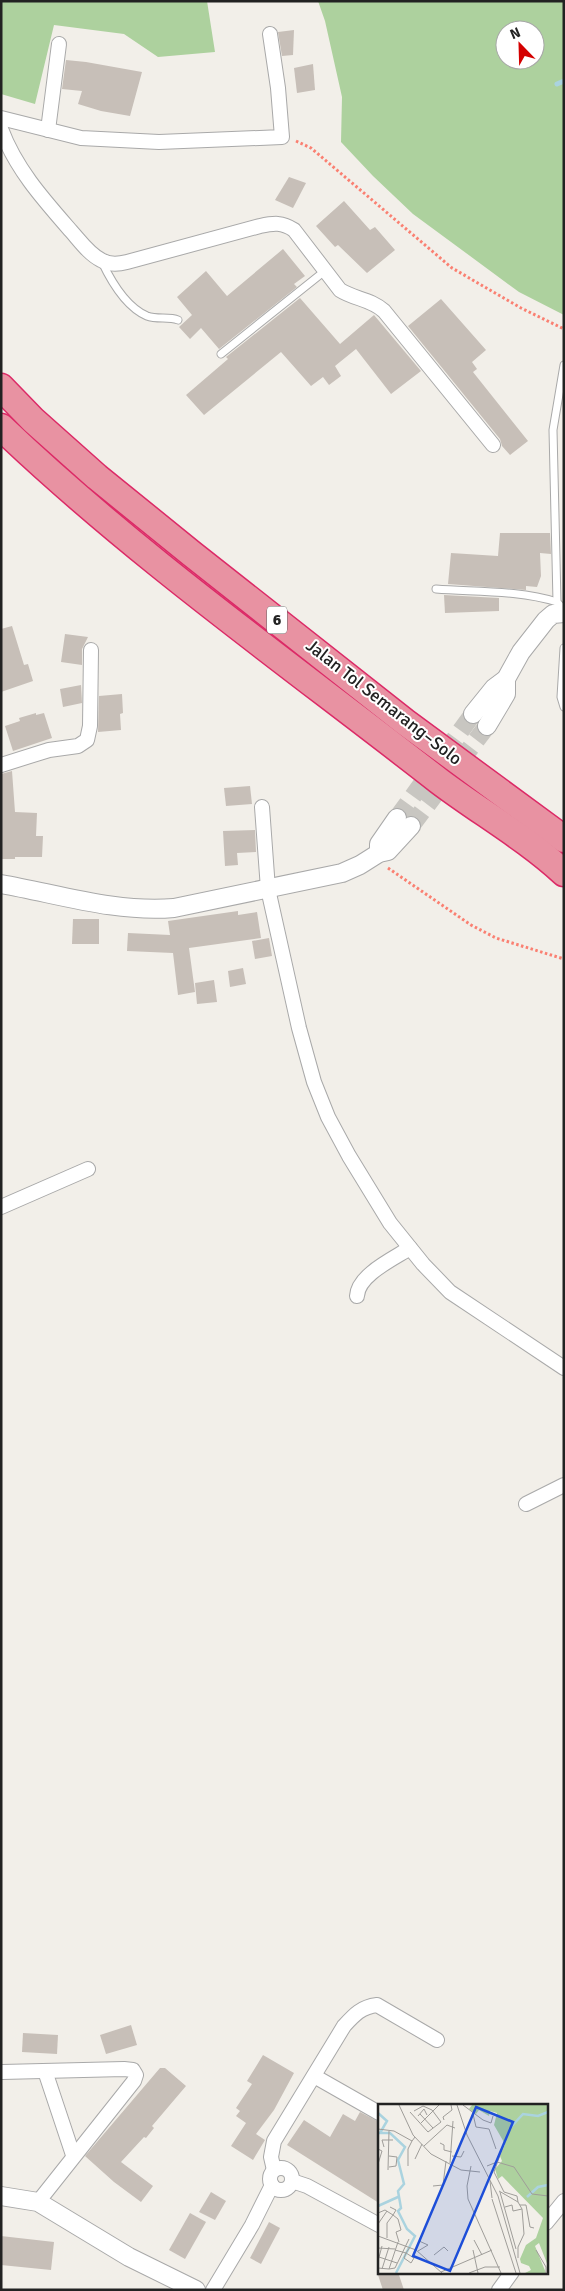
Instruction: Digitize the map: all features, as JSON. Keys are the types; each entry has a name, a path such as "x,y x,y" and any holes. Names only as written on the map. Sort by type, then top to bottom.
{"highway":[{"name":"Jalan Tol Semarang–Solo","path":"1,387 33,420 112,489 405,722 564,839"},
{"name":"Jalan Tol Semarang–Solo","path":"1,426 72,490 179,579 470,804 546,857 564,873"},
{"path":"509,798 564,826"}],"street":[{"path":"1,118 81,138 159,142 282,137 279,96 270,34"},
{"path":"48,130 59,44"},
{"path":"1,129 7,145 38,194 88,250 102,261 116,264 127,262 260,226 281,223 294,230 340,290 350,296 376,304 384,311 493,445"},
{"path":"472,714 494,688 506,679 521,652 546,620 562,608"},
{"path":"1,764 49,750 78,746 87,740 90,726 90,650"},
{"path":"487,726 506,694 506,679"},
{"path":"262,807 268,889 299,1028 314,1082 324,1108 349,1156 390,1223 450,1292 564,1368"},
{"path":"1,884 88,902 154,910 174,908 326,878 360,865 376,855 379,844 404,822"},
{"path":"1,1208 88,1170"},
{"path":"357,1296 358,1289 364,1278 410,1248"},
{"path":"526,1504 564,1485"},
{"path":"274,2170 283,2168 290,2172 292,2181 284,2190 275,2189 270,2177 274,2170 271,2157 274,2141 344,2026 356,2012 369,2006 377,2005 437,2040"},
{"path":"2,2072 130,2069 136,2075 134,2081 73,2155 38,2202"},
{"path":"45,2071 73,2155"},
{"path":"314,2076 378,2112"},
{"path":"292,2181 306,2186 378,2224"},
{"path":"213,2290 252,2225 272,2185"},
{"path":"1,2196 38,2202 129,2257 196,2290"},
{"path":"548,2221 564,2201"},
{"path":"499,2290 511,2274"}],"lane":[{"path":"102,261 110,279 132,305 148,316 178,320"},
{"path":"221,354 326,270"},
{"path":"562,608 553,430 564,365"},
{"path":"436,589 544,598 562,608"},
{"path":"564,648 561,697 564,707"}],"path":[{"path":"282,137 311,148 452,268 521,308 564,329"},
{"path":"376,855 471,924 496,938 564,959"}],"green space":[{"path":"1,1 207,1 215,52 158,57 124,34 54,25 35,104 1,94"},
{"path":"318,1 564,1 564,315 519,292 413,214 373,176 341,142 342,97 325,21"}],"building":[{"path":"294,30 293,55 282,56 278,32"},
{"path":"66,60 142,72 130,116 101,111 78,104 82,91 62,89"},
{"path":"313,64 315,90 297,93 294,68"},
{"path":"289,177 306,183 293,208 275,200"},
{"path":"344,201 370,230 375,227 395,250 367,273 338,245 335,247 316,226"},
{"path":"283,249 305,276 294,284 297,287 219,349 201,328 190,339 179,327 192,315 177,297 206,271 227,296"},
{"path":"300,298 340,344 374,315 421,371 391,394 356,349 335,366 341,376 329,385 323,377 311,386 281,352 204,415 186,395 228,359 226,357"},
{"path":"441,299 486,350 472,362 477,369 473,372 528,441 510,455 502,446 500,439 408,326"},
{"path":"500,533 550,533 551,554 540,553 541,576 537,587 526,586 526,590 448,584 451,553 498,556"},
{"path":"444,595 499,598 499,611 445,613"},
{"path":"12,626 24,665 28,664 33,681 1,692 1,629"},
{"path":"65,634 88,637 82,649 82,665 61,662"},
{"path":"81,685 82,703 63,707 60,689"},
{"path":"122,694 123,713 120,714 121,730 98,732 99,696"},
{"path":"36,713 36,715 44,713 52,738 13,751 5,726 20,721 19,718"},
{"path":"12,771 15,812 37,813 36,836 43,836 42,857 1,859 1,774"},
{"path":"250,786 252,804 226,806 224,788"},
{"path":"255,830 256,852 237,853 238,865 225,866 223,831"},
{"path":"238,911 238,915 257,912 261,938 189,948 195,992 178,995 173,953 127,951 128,933 170,935 168,921"},
{"path":"73,919 99,919 99,944 72,944"},
{"path":"269,938 272,956 255,959 252,941"},
{"path":"243,968 246,984 230,987 228,971"},
{"path":"214,980 217,1002 197,1004 195,983"},
{"path":"131,2025 137,2045 106,2054 100,2035"},
{"path":"23,2033 58,2035 57,2054 22,2052"},
{"path":"263,2055 294,2073 274,2110 256,2134 265,2140 253,2160 231,2146 246,2123 236,2116 240,2111 236,2108 252,2084 247,2081"},
{"path":"160,2068 165,2068 186,2086 152,2126 154,2128 146,2138 144,2137 121,2162 153,2186 141,2202 114,2182 85,2156"},
{"path":"360,2112 378,2121 378,2202 287,2145 304,2120 330,2137 343,2114 355,2121"},
{"path":"211,2192 226,2201 215,2220 199,2212"},
{"path":"190,2213 206,2222 185,2259 169,2250"},
{"path":"269,2222 280,2228 261,2264 250,2258"},
{"path":"1,2236 54,2242 51,2270 1,2265"},
{"path":"377,2272 378,2274 399,2274 404,2290 383,2290"}],"waterway":[{"path":"557,84 564,81"}],"tunnel":[{"path":"397,818 473,714"},
{"path":"411,826 487,726"}]}
